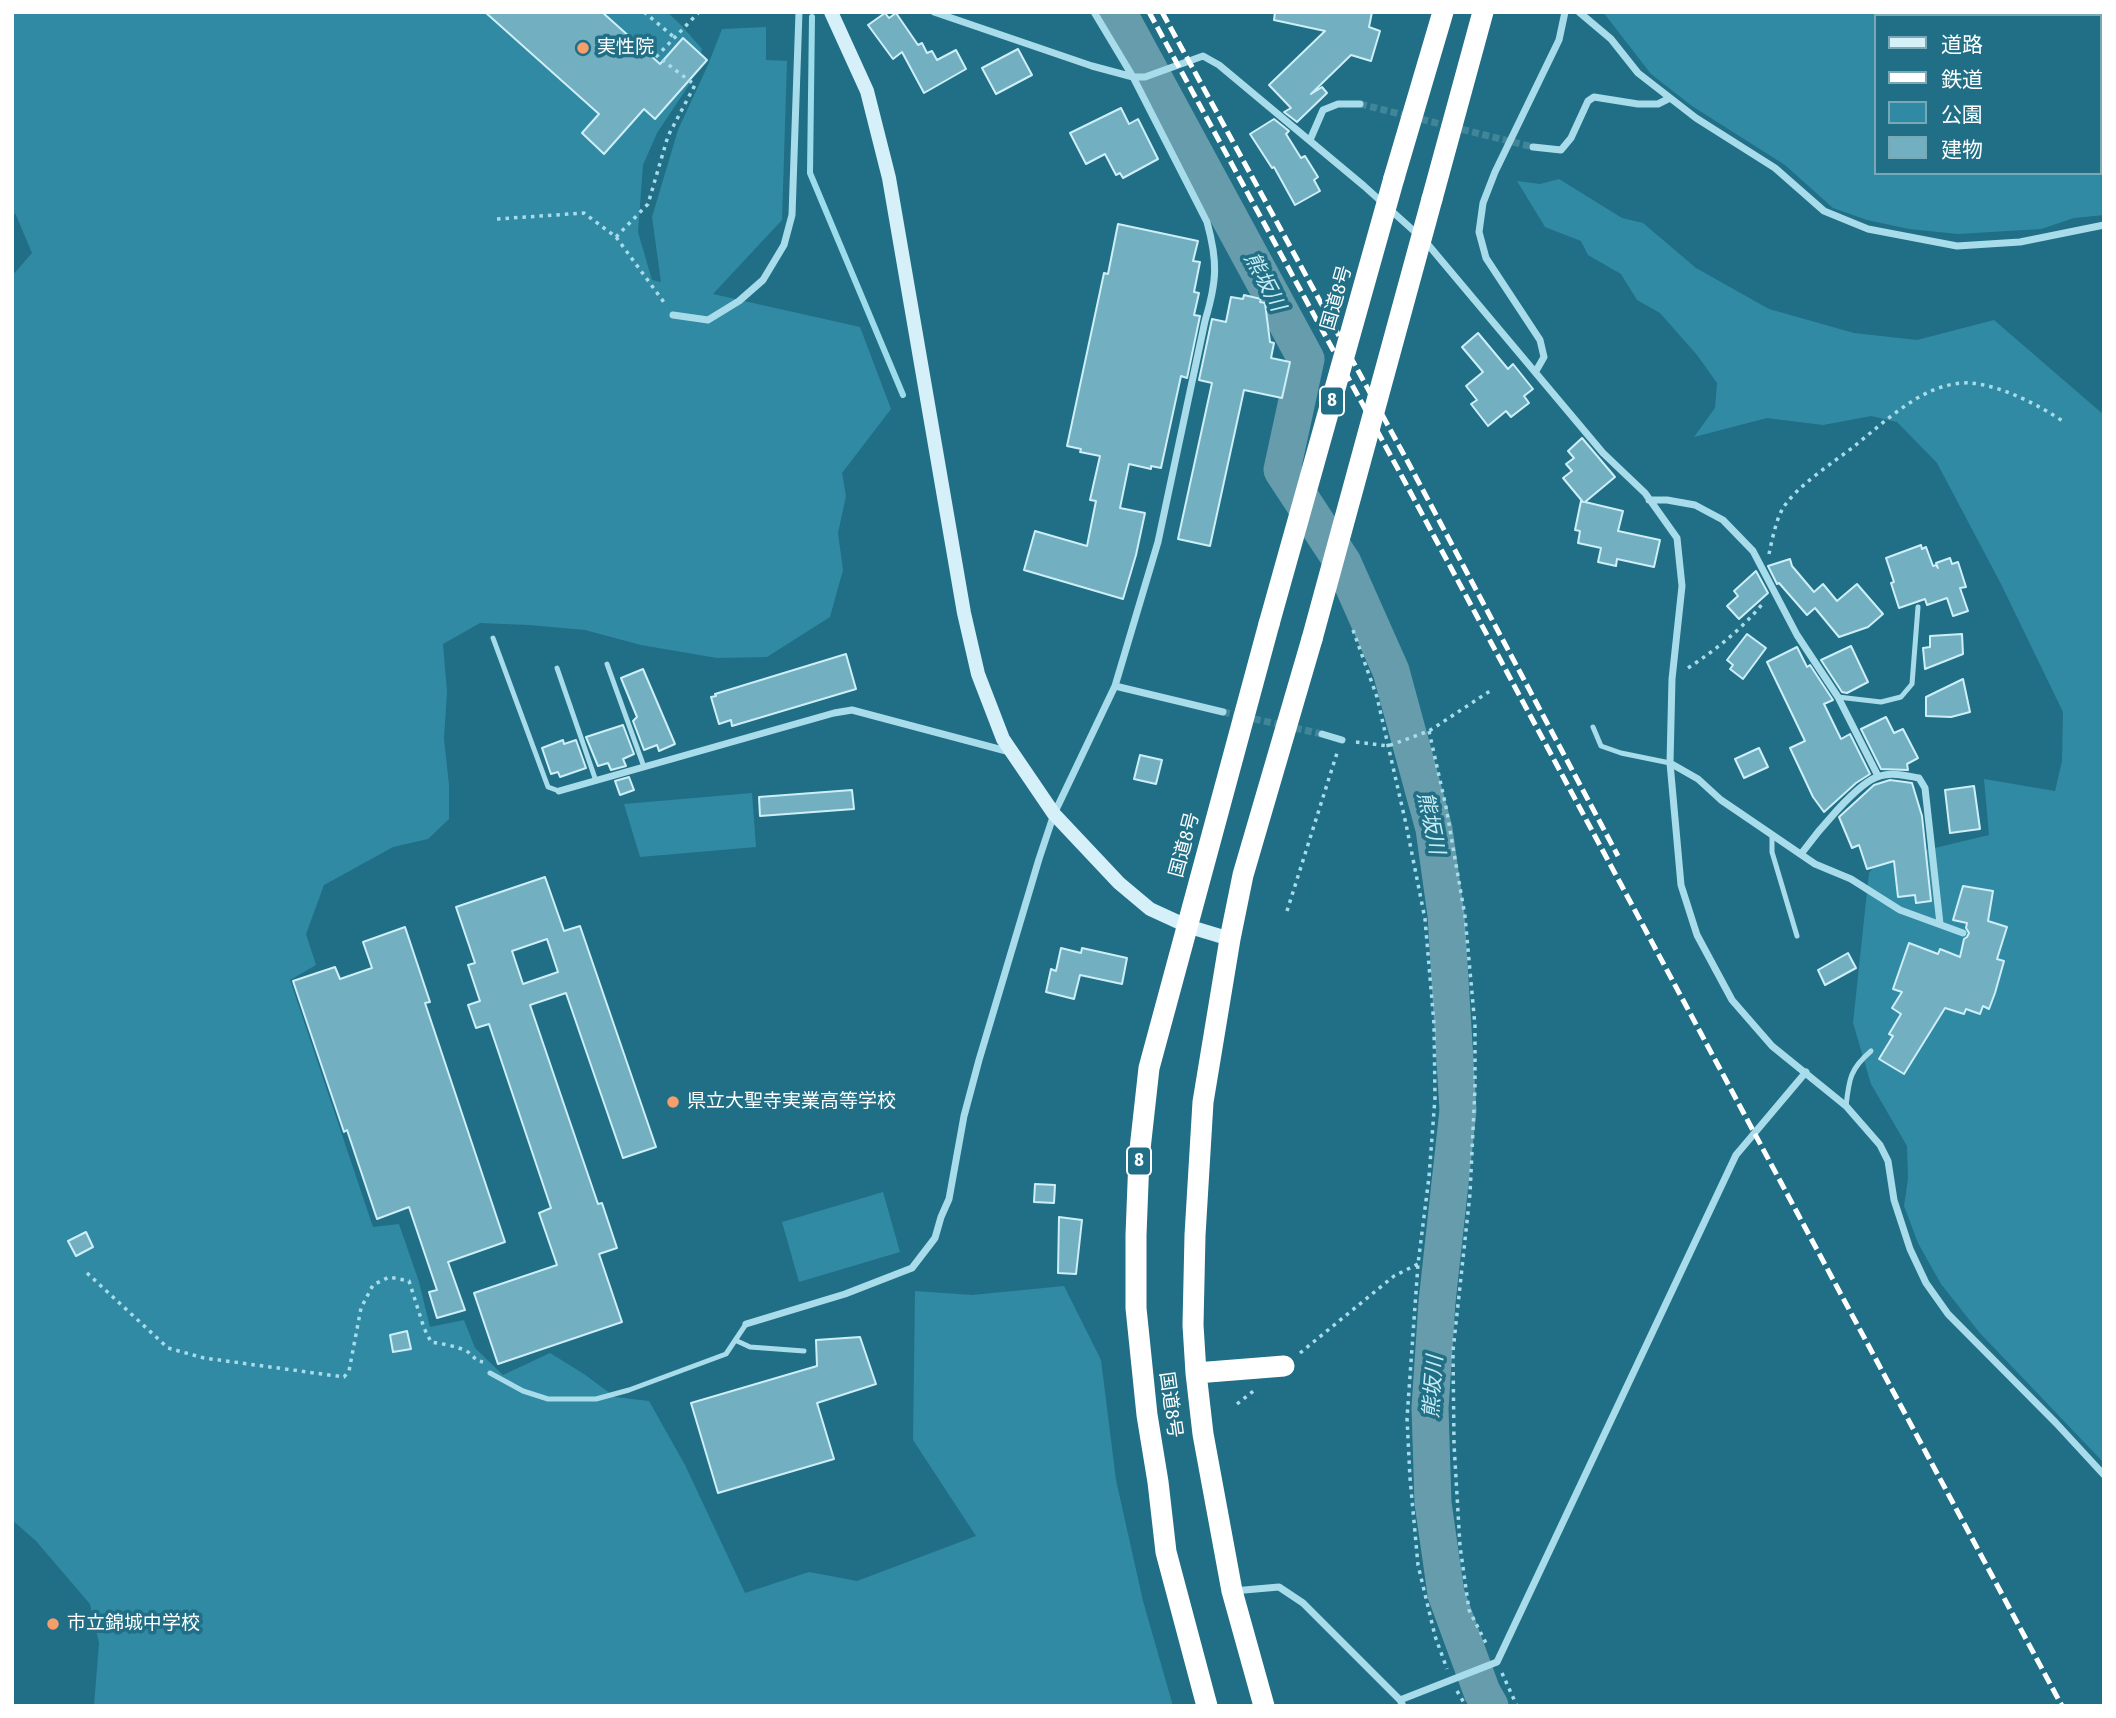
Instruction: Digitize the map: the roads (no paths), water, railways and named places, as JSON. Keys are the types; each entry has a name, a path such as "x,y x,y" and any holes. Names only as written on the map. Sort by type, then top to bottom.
{"highway":[{"name":"国道8号","path":"1207,1706 1166,1552 1147,1415 1136,1308 1139,1158 1149,1068 1269,624 1443,12"},
{"name":"国道8号","path":"1264,1706 1232,1591 1203,1434 1196,1373 1193,1325 1195,1235 1203,1102 1243,874 1312,639 1483,12"},
{"path":"1196,1373 1284,1366"}],"street":[{"path":"673,315 708,320 739,301 763,280 784,245 792,215 800,12"},
{"path":"831,12 867,91 889,178 964,613 978,674 1003,738 1054,814 1119,883 1150,909 1186,926 1230,939"},
{"path":"934,12 1092,66 1133,77 1145,77 1203,56 1219,65 1364,186 1425,241 1603,453 1649,500 1677,538 1682,586 1672,679 1670,763 1681,885 1697,935 1732,1000 1772,1046 1846,1106 1881,1145 1888,1161 1894,1200 1910,1249 1926,1283 1948,1314 2104,1475"},
{"path":"746,1324 845,1294 912,1268 935,1238 949,1199 964,1116 979,1060 1039,859 1054,814 1115,686 1158,542 1214,289 1216,265 1207,222 1133,77 1094,12"},
{"path":"1536,371 1544,357 1539,340 1486,258 1479,232 1487,192 1559,40 1565,12"},
{"path":"1579,12 1611,39 1638,73 1696,118 1774,168 1824,211 1868,229 1956,246 2020,242 2104,225"},
{"path":"1534,147 1561,150 1571,138 1588,101 1594,97 1637,104 1658,104 1670,98"},
{"path":"1310,141 1324,110 1338,104 1360,104"},
{"path":"1649,500 1695,505 1723,520 1753,551 1797,635 1838,697 1878,776"},
{"path":"1115,686 1223,712"},
{"path":"559,791 852,710 1011,752"},
{"path":"1322,734 1342,740"},
{"path":"1670,763 1698,779 1721,800 1815,864 1851,879 1900,910 1963,933"},
{"path":"1801,854 1825,822 1878,776 1919,778 1925,788 1940,924"},
{"path":"1232,1591 1279,1587 1303,1603 1402,1703 1497,1662 1736,1155 1806,1072"}],"lane":[{"path":"1838,697 1881,702 1901,697 1912,684 1918,607"},
{"path":"493,638 548,787 559,791"},
{"path":"607,664 644,767"},
{"path":"557,668 596,781"},
{"path":"1593,727 1601,746 1670,763"},
{"path":"1772,835 1772,852 1797,936"},
{"path":"1846,1106 1849,1082 1857,1063 1871,1051"},
{"path":"490,1373 523,1391 548,1399 596,1399 641,1386 726,1354 746,1324"},
{"path":"734,1340 750,1348 804,1351"}],"waterway":[{"name":"熊坂川","path":"1118,12 1306,359 1282,470 1343,563 1391,671 1434,829 1446,915 1458,1110 1437,1302 1430,1408 1433,1503 1446,1594 1482,1692 1490,1706"},
{"path":"812,17 810,173 903,395"}],"tunnel":[{"path":"1360,104 1533,147"},
{"path":"1223,712 1322,734"}],"railway":[{"path":"1149,12 1399,471 2062,1706"},
{"path":"1162,12 1409,464 1618,856"}],"place":[{"name":"実性院","path":"583,48"},
{"name":"県立大聖寺実業高等学校","path":"673,1102"},
{"name":"市立錦城中学校","path":"53,1624"}]}
